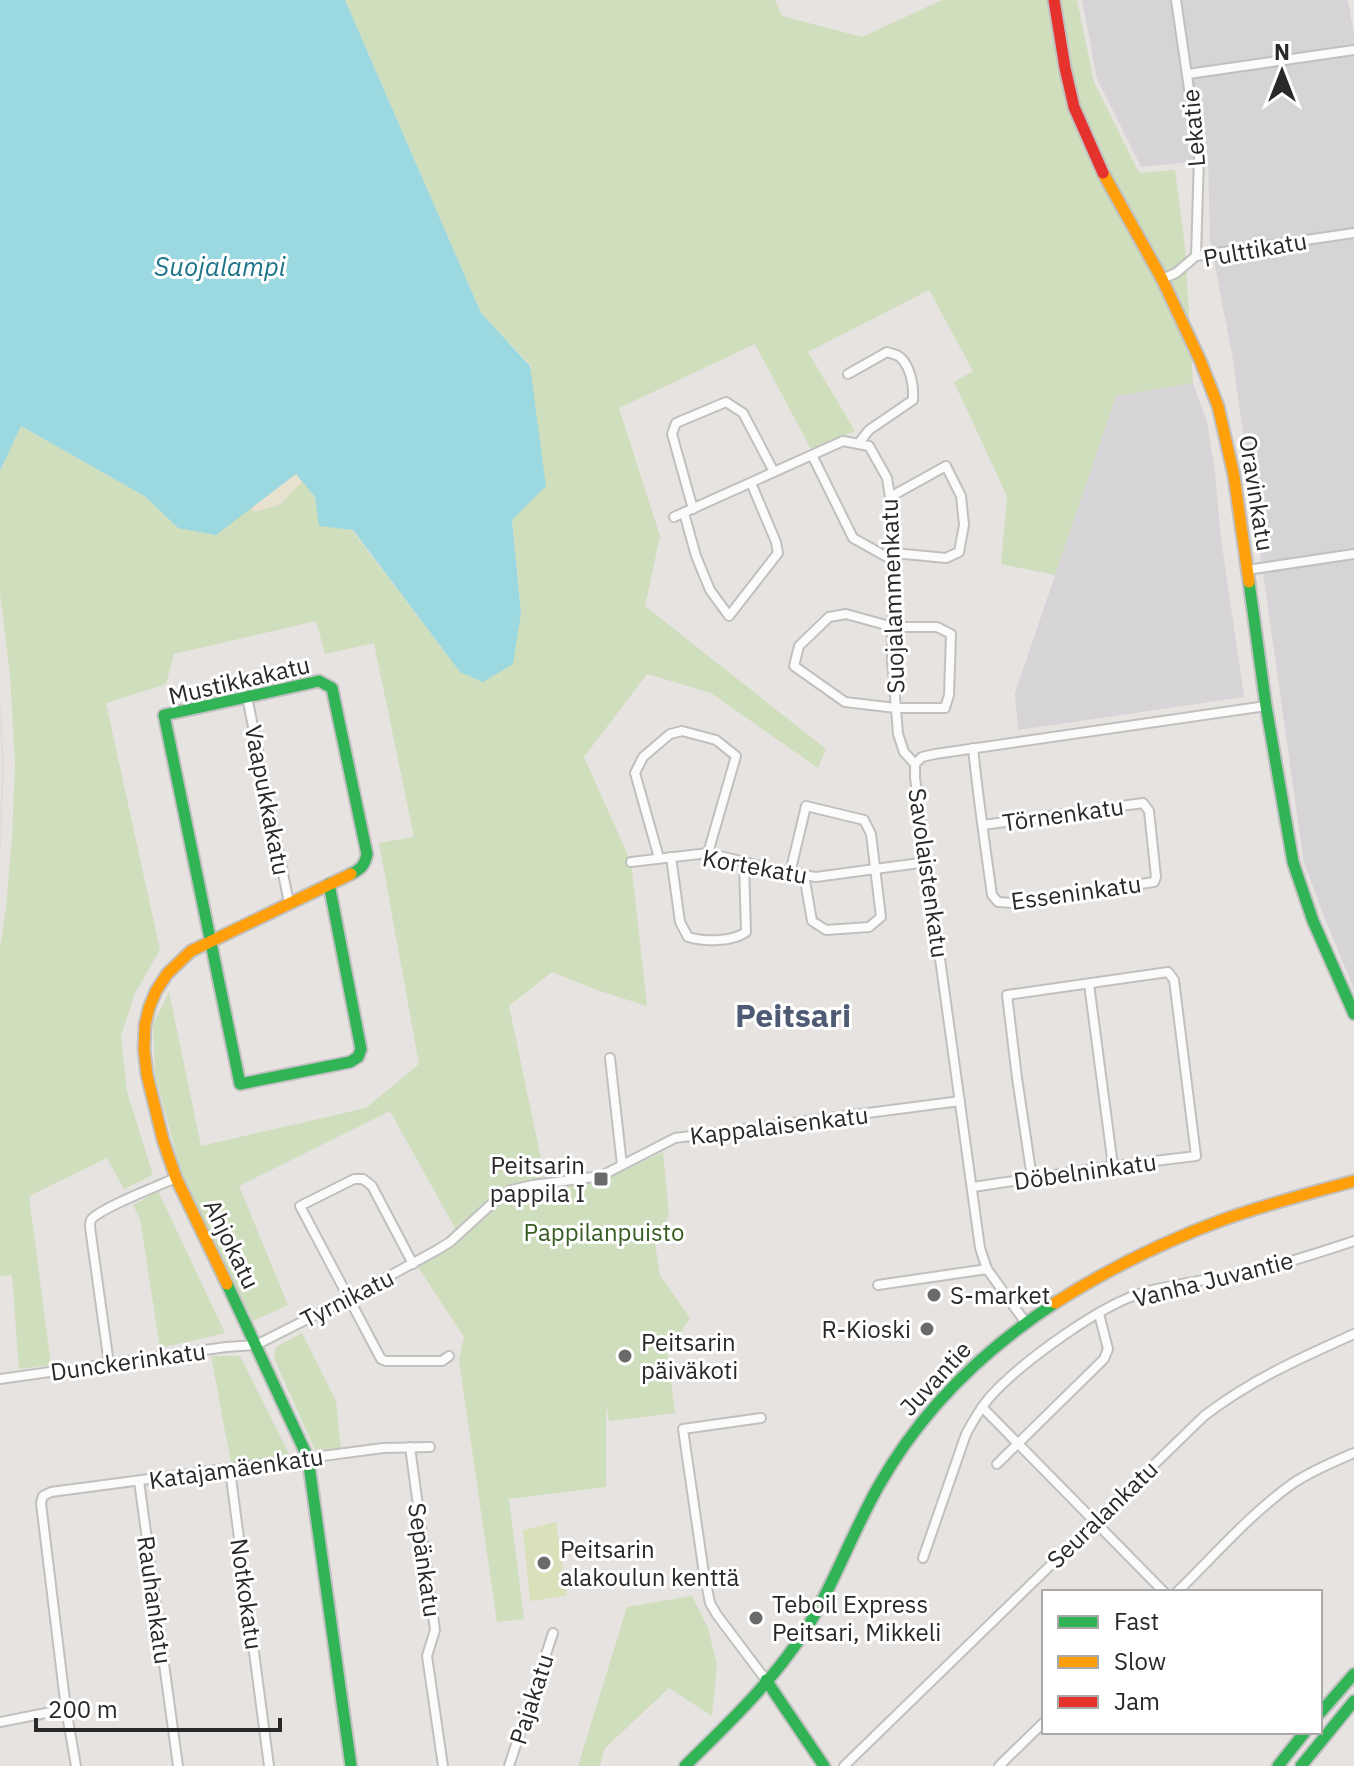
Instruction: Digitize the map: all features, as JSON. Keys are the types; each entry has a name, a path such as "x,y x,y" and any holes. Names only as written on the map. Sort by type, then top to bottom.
{"main road":[{"name":"Oravinkatu","path":"1054,0 1074,107 1098,163 1162,279 1218,406 1234,476 1266,706 1293,862 1313,921 1354,1014"},
{"name":"Mustikkakatu","path":"211,941 164,715 319,681 332,688 367,854"},
{"name":"Ahjokatu","path":"351,1766 308,1458 176,1178 163,1140 144,1049 145,1025 156,991 167,974 191,951 361,869 367,854"},
{"path":"211,941 240,1084 350,1062 358,1057 361,1049 329,884"},
{"name":"Juvantie","path":"685,1766 734,1716 792,1648 814,1615 878,1488 902,1448 940,1400 986,1354 1065,1297 1168,1241 1212,1224 1354,1181"},
{"path":"1322,1711 1354,1674"},
{"path":"766,1680 824,1766"},
{"path":"1301,1766 1354,1701"},
{"path":"1278,1766 1303,1734"}],"street":[{"name":"Lekatie","path":"1176,0 1199,157 1196,256"},
{"path":"1188,74 1354,50"},
{"name":"Pulttikatu","path":"1162,279 1176,273 1196,256 1354,233"},
{"path":"674,517 843,441 858,444 869,430 913,400 910,374 900,357 887,352 848,374"},
{"path":"751,483 778,553 729,616 710,590 696,556 672,434 676,423 726,402 743,413 774,472"},
{"name":"Suojalammenkatu","path":"858,444 869,446 887,478 894,522 892,659 898,734 904,752 915,764"},
{"path":"812,455 853,538 894,557 946,558 959,552 964,525 961,496 946,466 890,497"},
{"path":"1247,570 1354,554"},
{"path":"846,614 893,627 937,627 951,634 949,695 945,708 896,708 845,702 794,666 799,646 829,617 846,614"},
{"name":"Vaapukkakatu","path":"247,697 289,903"},
{"name":"Savolaistenkatu","path":"1026,1323 987,1269 980,1248 915,764 922,757 973,748 1266,706"},
{"path":"659,858 635,773 643,757 670,734 682,731 716,740 736,756 708,853"},
{"path":"973,748 983,825"},
{"name":"Törnenkatu","path":"983,825 1143,803 1149,811 1154,882"},
{"path":"790,873 806,806 864,820 871,834 881,917 869,927 826,930 812,921 804,875"},
{"name":"Esseninkatu","path":"983,825 992,895 998,902 1012,903 1154,882"},
{"name":"Kortekatu","path":"631,862 708,853 816,877 927,862"},
{"path":"671,857 680,922 688,937 699,941 738,937 746,932 744,862"},
{"name":"Döbelninkatu","path":"973,1187 1196,1156 1174,980 1168,972 1089,984"},
{"path":"1032,1178 1007,995 1089,984 1113,1166"},
{"path":"610,1058 622,1165"},
{"name":"Kappalaisenkatu","path":"437,1250 511,1190 601,1176 675,1138 960,1101"},
{"path":"109,1364 91,1220 176,1178"},
{"path":"413,1264 372,1186 363,1179 354,1179 300,1206 381,1359 442,1361 449,1356"},
{"name":"Vanha Juvantie","path":"923,1558 966,1434 982,1407 1020,1368 1077,1327 1146,1291 1254,1271 1354,1241"},
{"name":"Tyrnikatu","path":"256,1345 437,1250"},
{"path":"878,1285 987,1269"},
{"path":"997,1464 1104,1359 1108,1349 1099,1314"},
{"name":"Seuralankatu","path":"844,1766 1185,1433 1227,1399 1268,1374 1354,1334"},
{"name":"Dunckerinkatu","path":"0,1379 256,1345"},
{"path":"982,1407 1162,1590"},
{"path":"761,1418 683,1429 710,1603 766,1680"},
{"name":"Sepänkatu","path":"410,1447 435,1630 427,1656 443,1766"},
{"name":"Katajamäenkatu","path":"66,1709 41,1503 43,1496 51,1492 383,1448 430,1447"},
{"path":"1179,1590 1255,1515 1292,1485 1354,1453"},
{"name":"Notkokatu","path":"230,1470 269,1766"},
{"name":"Rauhankatu","path":"139,1481 178,1766"},
{"name":"Pajakatu","path":"509,1766 553,1633"},
{"path":"0,1722 66,1709 76,1766"},
{"path":"999,1766 1042,1724"}],"shaded area":[{"path":"1082,0 1348,0 1354,35 1354,989 1304,863 1232,354 1210,240 1208,160 1141,167 1097,79"},
{"path":"1193,383 1207,422 1244,697 1018,730 1015,693 1116,396"}],"green space":[{"name":"Pappilanpuisto","path":"345,0 775,0 782,16 862,37 942,0 1077,0 1094,82 1139,173 1175,170 1185,247 1193,383 1116,396 1055,575 1001,564 1007,496 954,382 973,371 929,290 808,352 855,431 811,449 755,344 619,408 660,536 645,606 826,749 818,768 711,693 647,674 584,757 631,862 647,1006 552,972 509,1006 547,1187 609,1178 663,1152 669,1215 655,1243 660,1275 690,1318 675,1341 665,1335 675,1413 609,1421 606,1403 606,1487 509,1499 524,1619 497,1622 459,1360 464,1337 418,1267 455,1228 390,1111 239,1186 288,1305 253,1321 182,1175 155,1075 153,1024 169,992 201,1146 366,1108 419,1064 379,843 414,837 374,643 325,654 316,621 174,654 166,684 106,703 160,950 135,993 121,1036 127,1092 153,1175 124,1189 107,1158 29,1196 51,1365 19,1369 12,1275 0,1276 0,947 12,838 15,764 10,675 0,593 0,471 21,426 146,497 178,528 296,474 315,497 319,525 352,530 460,672 521,613 512,519 531,366 481,313"},
{"path":"158,1191 225,1333 160,1348 140,1219 133,1205"},
{"path":"302,1333 336,1401 341,1449 315,1450 274,1358 276,1347"},
{"path":"211,1356 240,1356 290,1456 231,1463"},
{"name":"Peitsarin alakoulun kenttä","path":"556,1522 567,1596 530,1601 523,1530"},
{"path":"692,1596 708,1628 717,1665 712,1716 669,1688 604,1749 600,1766 578,1766 627,1607"}],"sand":[{"path":"294,453 303,481 280,505 255,512 245,497"}],"water":[{"name":"Suojalampi","path":"0,0 345,0 481,313 530,366 546,486 512,520 521,613 513,664 483,682 460,672 353,530 319,526 315,497 296,474 216,535 178,528 146,497 21,426 0,471"}],"railway":[{"path":"0,707 3,764 0,848"}],"traffic: fast":[{"path":"1249,582 1266,706 1293,862 1313,921 1354,1014"},
{"path":"329,884 361,1049 358,1057 350,1062 240,1084 164,715 319,681 332,688 367,854 362,866 351,874"},
{"path":"227,1284 308,1458 351,1766"},
{"path":"685,1766 763,1686 803,1634 878,1487 913,1433 978,1362 1055,1303"},
{"path":"1322,1711 1354,1674"},
{"path":"766,1680 824,1766"},
{"path":"1301,1766 1354,1701"},
{"path":"1278,1766 1303,1734"}],"traffic: slow":[{"path":"1103,173 1162,279 1218,406 1234,476 1249,582"},
{"path":"227,1284 176,1178 163,1140 144,1049 149,1008 167,974 191,951 351,874"},
{"path":"1055,1303 1116,1267 1225,1219 1354,1181"}],"traffic: jam":[{"path":"1054,0 1074,107 1103,173"}],"place":[{"name":"Peitsarin pappila I","path":"601,1179"},
{"name":"S-market","path":"934,1295"},
{"name":"R-Kioski","path":"927,1329"},
{"name":"Peitsarin päiväkoti","path":"625,1356"},
{"name":"Peitsarin alakoulun kenttä","path":"544,1563"},
{"name":"Teboil Express Peitsari, Mikkeli","path":"756,1618"}],"district":[{"name":"Peitsari","path":"793,1015"}]}
